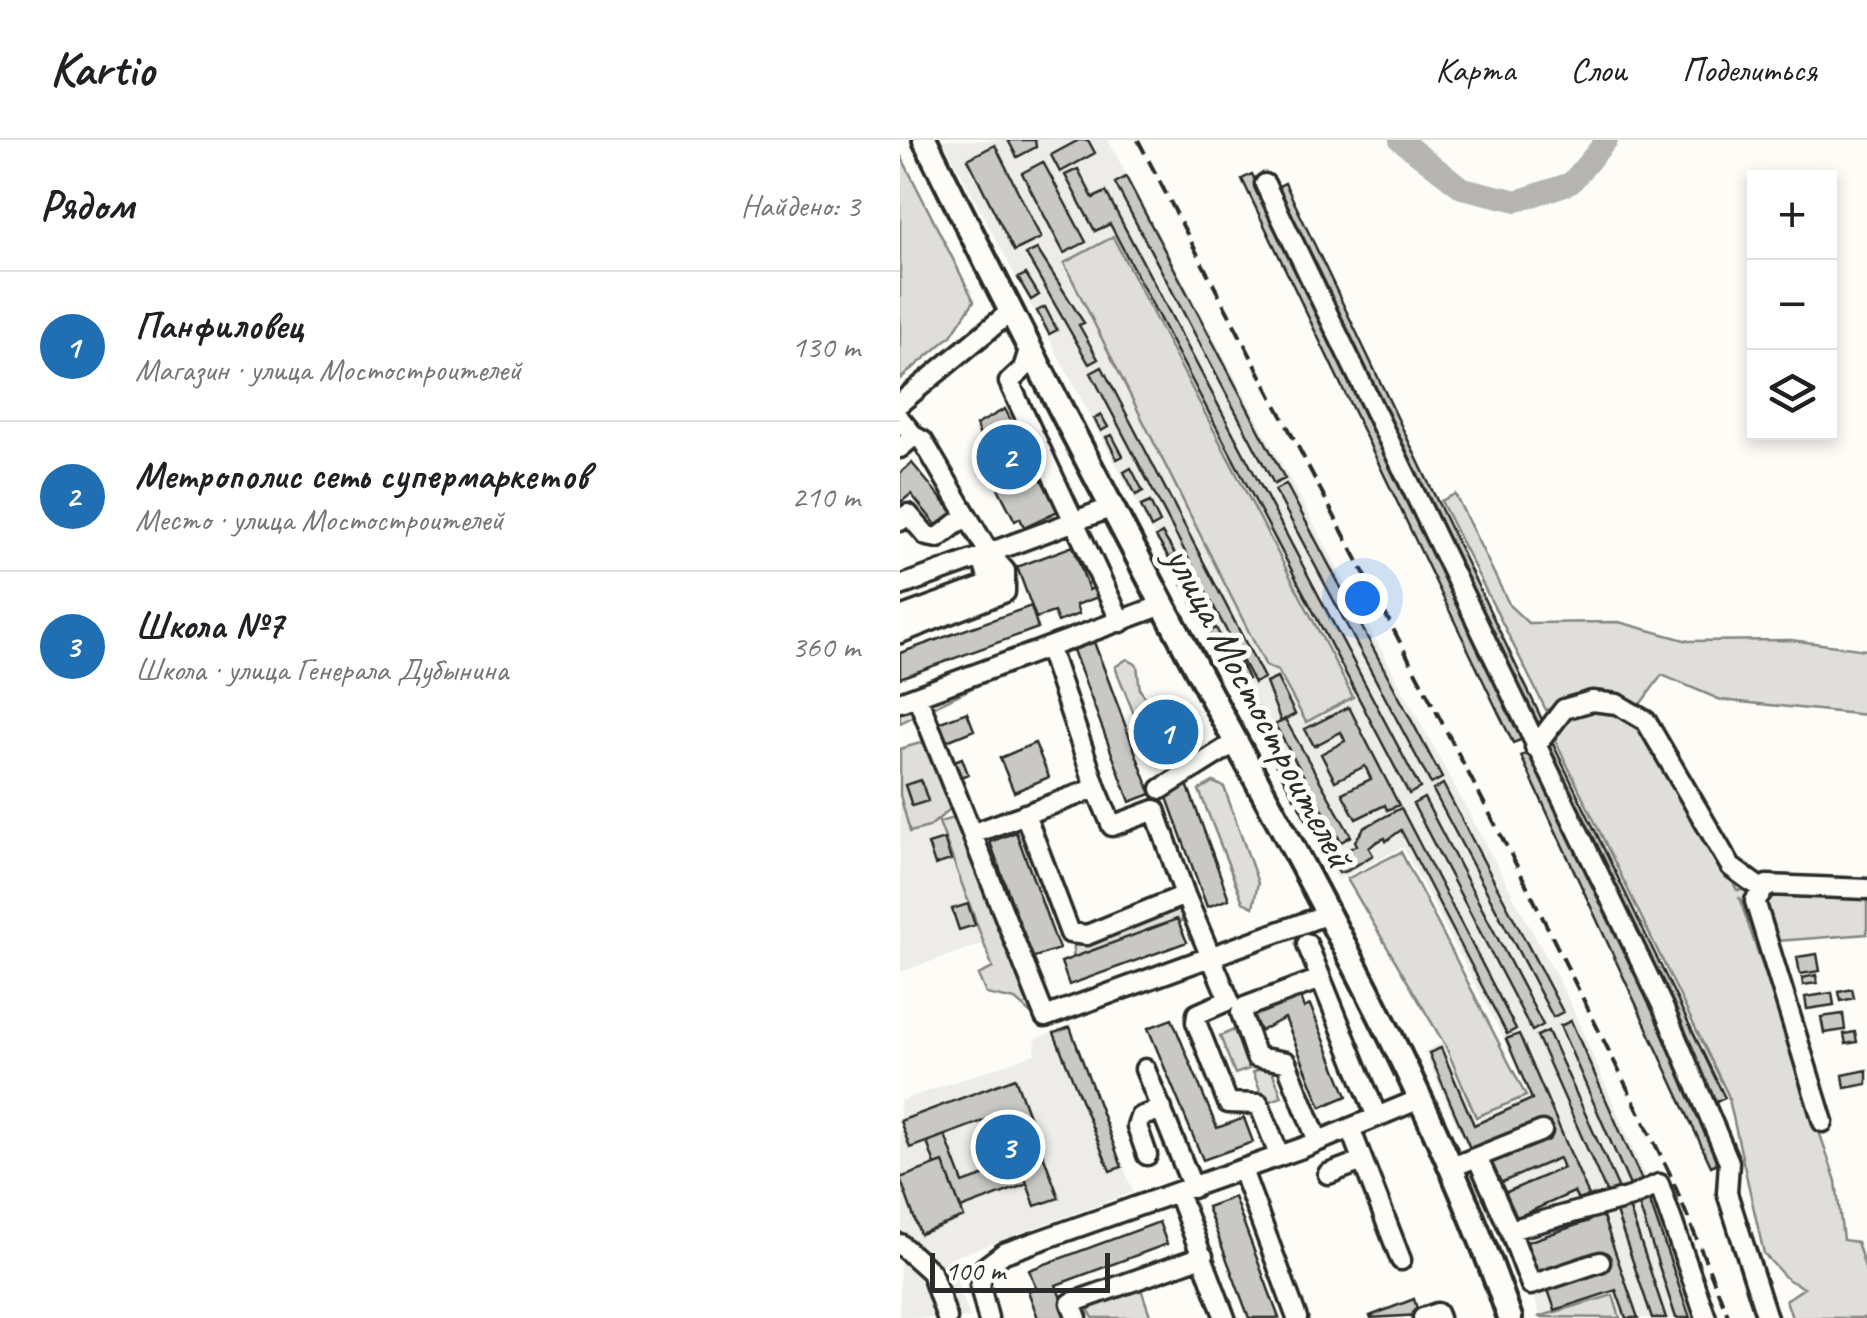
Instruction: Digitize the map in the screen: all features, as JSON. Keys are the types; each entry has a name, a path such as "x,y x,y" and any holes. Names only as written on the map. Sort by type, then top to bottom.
{"main road":[{"name":"улица Мостостроителей","path":"924,140 1110,508 1328,914 1472,1210 1510,1318"}],"street":[{"path":"1265,184 1663,1007 1718,1130 1728,1162 1727,1193 1767,1318"},
{"path":"900,404 1010,312"},
{"path":"1029,350 1022,369 1009,382 1078,523 1120,622"},
{"path":"900,418 907,442 923,440 966,516 985,555 990,584 900,617"},
{"path":"900,586 1110,508"},
{"path":"900,521 908,514 928,536 938,538 966,516"},
{"path":"900,633 1004,592 1005,571 985,555"},
{"path":"1163,606 909,699 972,834 1044,1017 1328,914"},
{"path":"1049,649 1112,826 1155,810 1185,895 1230,1000 1196,1014 1196,1022 1228,1103 1259,1104 1279,1155"},
{"path":"1535,747 1564,709 1592,702 1616,704 1646,722 1731,867 1760,888 1784,884 1867,889"},
{"path":"1162,789 1236,742"},
{"path":"972,834 1096,788"},
{"path":"1026,814 1070,933 1087,936 1185,895"},
{"path":"1760,888 1755,910 1822,1122"},
{"path":"1307,944 1310,979 1377,1117"},
{"path":"1310,979 1245,1007 1241,1019 1259,1061 1274,1058 1286,1062 1318,1141"},
{"path":"1146,1068 1162,1108 1202,1256 1225,1318"},
{"path":"988,1318 980,1286 984,1268 1004,1253 1242,1170 1420,1099"},
{"path":"1147,1155 1137,1126 1140,1117 1162,1108"},
{"path":"1350,1128 1401,1260"},
{"path":"1452,1167 1542,1132"},
{"path":"1477,1158 1531,1286 1600,1262"},
{"path":"1328,1174 1362,1160"},
{"path":"1242,1170 1297,1318"},
{"path":"1510,1230 1631,1196 1659,1184 1706,1318"},
{"path":"900,1244 931,1272 947,1318"},
{"path":"1076,1318 1071,1303 1202,1256"},
{"path":"1423,1318 1437,1313 1439,1318"}],"shaded area":[{"path":"943,140 1108,140 1568,998 1651,1191 1693,1318 1622,1318 1613,1293 1541,1315 1424,1051 1441,1043 1476,1120 1529,1097 1503,1037 1403,847 1338,880"},
{"path":"900,154 974,301 951,336 900,379"},
{"path":"1113,237 1353,697 1306,722 1278,671 1266,666 1064,263"},
{"path":"1455,494 1510,606 1528,623 1619,622 1688,641 1791,640 1867,650 1867,715 1721,700 1662,675 1638,707 1737,890 1867,892 1867,934 1764,942 1739,897 1836,1181 1843,1240 1857,1242 1867,1274 1867,1318 1792,1318 1786,1300 1804,1288 1787,1279 1764,1254 1728,1095 1554,738 1570,706 1596,694 1546,710 1441,501"},
{"path":"1038,641 1036,657 900,723 900,693"},
{"path":"1127,659 1137,665 1140,690 1163,721 1142,734 1115,667"},
{"path":"927,741 956,804 929,827 910,832 900,795 900,749"},
{"path":"911,749 985,943 900,972 900,753"},
{"path":"1213,782 1224,787 1258,883 1253,907 1243,902 1199,790"},
{"path":"961,816 1043,1016 1036,1018 1015,1000 986,994 978,975 993,968 939,822"},
{"path":"1401,852 1526,1096 1476,1117 1445,1045 1347,879"},
{"path":"1179,906 1187,919 1073,958 1074,946"},
{"path":"1070,1027 1133,1192 949,1259 970,1318 900,1318 900,1101 1035,1054 1036,1038"},
{"path":"1234,1030 1249,1069 1235,1074 1220,1036"},
{"path":"1270,1065 1282,1097 1265,1103 1253,1072"},
{"path":"1140,1286 1151,1318 1093,1318 1080,1293"},
{"path":"1613,1295 1620,1318 1538,1317"}],"building":[{"path":"1008,140 1035,140 1036,147 1017,157"},
{"path":"1079,140 1088,140 1095,153 1060,172 1051,155"},
{"path":"995,145 1041,238 1014,251 968,159"},
{"path":"1043,162 1086,242 1064,253 1022,173"},
{"path":"1078,169 1093,198 1106,192 1420,788 1409,794 1110,224 1095,231 1065,175"},
{"path":"1252,174 1523,739 1513,743 1242,179"},
{"path":"1126,177 1285,479 1274,484 1115,183"},
{"path":"1285,183 1545,726 1532,732 1273,189"},
{"path":"1037,249 1084,323 1079,325 1098,359 1089,364 1026,254"},
{"path":"1026,274 1039,295 1031,300 1018,278"},
{"path":"1045,307 1057,330 1049,334 1037,311"},
{"path":"1102,367 1264,678 1254,683 1091,373"},
{"path":"1005,409 1058,511 1024,527 1020,518 1015,521 999,490 976,425"},
{"path":"1101,415 1108,427 1101,431 1094,419"},
{"path":"1112,435 1123,456 1117,459 1106,437"},
{"path":"912,463 954,514 938,527 911,494 900,503 900,473"},
{"path":"1131,468 1143,491 1136,495 1124,472"},
{"path":"1286,484 1442,778 1431,784 1275,490"},
{"path":"1150,502 1160,523 1151,528 1141,506"},
{"path":"1162,533 1175,554 1169,558 1156,537"},
{"path":"1073,546 1089,590 1095,587 1098,597 1076,605 1079,614 1058,622 1054,612 1036,618 1017,567"},
{"path":"1181,564 1192,585 1185,589 1174,567"},
{"path":"1198,597 1208,617 1201,621 1191,601"},
{"path":"1031,606 1038,628 900,678 900,653"},
{"path":"1216,628 1227,649 1219,653 1209,632"},
{"path":"1094,642 1151,794 1130,802 1073,650"},
{"path":"1237,657 1243,668 1235,672 1229,660"},
{"path":"1243,668 1248,679 1240,683 1235,672"},
{"path":"1277,678 1295,714 1281,722 1266,683"},
{"path":"1253,701 1262,717 1254,721 1245,705"},
{"path":"1349,707 1399,805 1387,810 1385,805 1356,819 1342,793 1371,779 1365,766 1335,781 1321,754 1345,741 1341,732 1314,746 1305,729"},
{"path":"967,712 974,730 942,743 935,724"},
{"path":"1285,719 1351,836 1341,842 1275,725"},
{"path":"1167,726 1180,758 1159,766 1146,734"},
{"path":"1272,740 1283,761 1276,765 1265,744"},
{"path":"1035,743 1049,777 1014,792 1000,758"},
{"path":"1553,744 1725,1098 1714,1103 1542,749"},
{"path":"1532,751 1691,1088 1722,1161 1711,1166 1521,756"},
{"path":"962,758 968,774 958,778 952,762"},
{"path":"1291,771 1303,794 1294,798 1282,776"},
{"path":"921,780 928,801 912,806 905,785"},
{"path":"1187,784 1229,899 1207,907 1165,792"},
{"path":"1443,784 1563,1012 1553,1017 1433,790"},
{"path":"1424,798 1543,1025 1532,1031 1413,804"},
{"path":"1307,802 1321,827 1313,832 1299,806"},
{"path":"1401,808 1516,1029 1507,1034 1401,830 1386,841 1385,838 1376,842 1369,848 1373,855 1347,871 1339,873 1331,858 1357,845 1355,841 1364,828"},
{"path":"1016,832 1059,949 1032,958 990,842"},
{"path":"1324,835 1331,846 1323,850 1317,839"},
{"path":"944,839 951,860 935,865 928,844"},
{"path":"968,904 975,925 959,930 952,909"},
{"path":"1177,919 1187,942 1069,985 1061,962"},
{"path":"1817,954 1820,971 1800,974 1797,957"},
{"path":"1816,975 1817,983 1803,985 1802,978"},
{"path":"1852,989 1854,998 1841,1001 1839,992"},
{"path":"1298,991 1304,1008 1310,1005 1347,1096 1321,1107 1285,1018 1260,1031 1251,1010"},
{"path":"1832,993 1834,1005 1807,1009 1805,997"},
{"path":"1843,1014 1845,1030 1824,1033 1821,1017"},
{"path":"1172,1019 1217,1128 1244,1118 1253,1142 1203,1160 1148,1028"},
{"path":"1571,1021 1643,1183 1631,1188 1560,1026"},
{"path":"1070,1027 1122,1167 1110,1171 1054,1033"},
{"path":"1548,1031 1620,1191 1608,1196 1537,1036"},
{"path":"1855,1032 1857,1042 1846,1044 1844,1034"},
{"path":"1519,1034 1589,1196 1578,1200 1574,1192 1513,1219 1502,1194 1563,1168 1559,1158 1495,1185 1485,1162 1472,1153 1429,1053 1441,1048 1474,1125 1532,1099 1506,1039"},
{"path":"1867,1070 1867,1084 1845,1088 1843,1075"},
{"path":"1015,1078 1059,1198 1035,1206 1002,1114 910,1148 900,1121"},
{"path":"1015,1078 1059,1198 1035,1206 1002,1114 910,1148 900,1121"},
{"path":"945,1135 963,1183 1019,1163 1027,1184 961,1209 943,1162 935,1165 927,1142"},
{"path":"943,1162 964,1217 920,1234 900,1178"},
{"path":"1647,1193 1690,1318 1676,1318 1636,1196"},
{"path":"1234,1197 1279,1318 1249,1318 1207,1207"},
{"path":"1627,1201 1666,1318 1652,1318 1614,1206"},
{"path":"1598,1207 1638,1318 1626,1318 1616,1290 1555,1310 1546,1284 1607,1264 1603,1254 1530,1278 1518,1245 1589,1221 1584,1211"},
{"path":"1159,1222 1167,1244 1056,1285 1068,1318 1038,1318 1028,1291 1036,1288 1029,1270"},
{"path":"1414,1299 1419,1315 1370,1316"}],"waterway":[{"path":"1400,140 1462,188 1517,201 1571,183 1607,140"}],"railway":[{"path":"1138,140 1520,872 1670,1174 1729,1318"}],"place":[{"name":"Метрополис cеть супермаркетов","path":"1009,457"},
{"name":"Панфиловец","path":"1166,732"},
{"name":"Школа №7","path":"1008,1147"}]}
